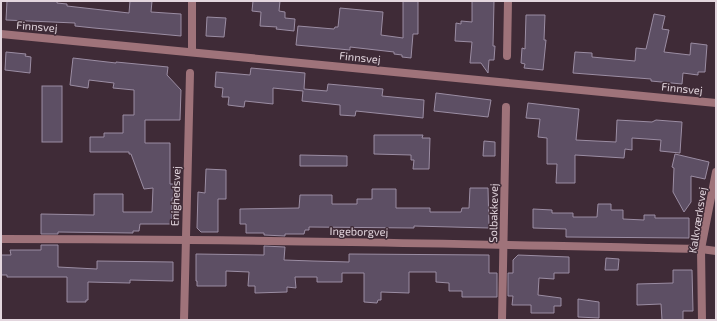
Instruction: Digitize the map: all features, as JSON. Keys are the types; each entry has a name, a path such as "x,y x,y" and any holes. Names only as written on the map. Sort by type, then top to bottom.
{"street":[{"path":"192,1 192,52"},
{"path":"507,56 508,1"},
{"name":"Finnsvej","path":"1,34 716,103"},
{"name":"Enighedsvej","path":"184,320 190,73"},
{"name":"Solbakkevej","path":"502,320 506,107"},
{"name":"Kalkværksvej","path":"702,320 701,249 716,172"},
{"name":"Ingeborgvej","path":"1,239 185,239 701,249 716,251"}],"building":[{"path":"7,1 57,1 57,3 67,4 67,6 129,13 130,1 152,1 151,12 181,14 181,36 75,26 75,23 6,20"},
{"path":"253,1 280,1 279,11 285,12 285,18 295,19 294,31 276,29 277,27 260,26 261,12 252,11"},
{"path":"403,1 418,1 418,34 413,34 411,58 402,57 402,55 394,54 394,52 350,47 350,50 296,45 298,26 334,29 335,27 338,27 340,8 383,12 381,35 403,38"},
{"path":"472,1 494,1 494,60 489,60 488,73 481,63 470,63 472,42 455,41 456,23 461,24 461,21 472,22"},
{"path":"654,14 665,16 662,29 669,30 664,52 690,55 691,43 707,45 705,72 698,72 698,75 683,73 682,84 651,81 651,79 573,73 575,52 592,53 592,57 635,61 636,48 646,49"},
{"path":"526,15 545,15 544,40 546,40 543,70 524,68 525,64 521,63 522,48 525,49"},
{"path":"207,17 226,18 224,37 206,36"},
{"path":"6,52 26,54 25,56 31,57 30,73 5,70"},
{"path":"73,58 168,67 167,75 181,90 180,120 145,120 145,143 170,143 170,184 177,184 177,198 172,198 172,224 140,224 139,231 133,231 133,233 58,232 58,234 41,234 41,214 94,215 94,194 123,194 123,212 152,212 153,188 144,189 129,152 90,152 90,137 104,137 104,133 123,133 123,115 134,115 134,90 113,88 114,83 89,80 88,88 70,85"},
{"path":"251,68 305,73 304,89 327,91 328,84 383,89 382,96 424,100 423,118 356,111 355,116 340,115 340,105 302,101 303,91 273,88 273,104 245,101 244,107 228,105 229,97 222,97 223,88 215,87 216,72 250,75"},
{"path":"42,86 62,86 62,142 42,142"},
{"path":"436,93 491,100 488,117 434,111"},
{"path":"528,103 579,109 576,140 616,142 617,120 682,122 680,153 660,151 661,140 632,138 632,150 625,149 624,158 575,155 575,183 556,183 557,164 547,164 547,138 538,137 540,119 526,118"},
{"path":"374,135 423,135 422,138 430,138 429,169 413,169 414,160 411,160 411,155 374,154"},
{"path":"484,141 495,142 495,156 483,156"},
{"path":"675,154 709,162 705,179 691,176 691,202 684,212 673,192 674,168 672,167"},
{"path":"300,155 347,156 347,166 300,166"},
{"path":"206,169 226,170 226,199 218,199 218,232 201,232 197,228 198,192 205,193"},
{"path":"470,188 488,188 489,228 414,226 414,228 309,227 309,230 305,230 304,234 285,234 285,236 264,235 264,233 246,233 246,224 240,224 240,209 299,208 300,195 332,195 332,204 357,204 357,199 372,199 372,189 396,189 396,208 430,208 430,212 461,212 462,208 469,208"},
{"path":"598,204 611,204 611,210 623,210 623,219 644,220 644,215 655,215 655,218 689,218 689,238 566,237 566,229 533,228 533,209 552,210 552,213 573,213 573,217 597,217"},
{"path":"41,245 58,245 58,267 97,269 97,261 173,262 173,281 130,280 130,283 88,282 88,300 86,300 86,302 67,302 67,277 7,277 7,275 1,275 1,255 11,255 10,250 41,250"},
{"path":"264,246 285,247 284,260 349,262 349,254 489,255 489,273 497,273 497,297 462,297 462,291 449,291 449,283 436,282 436,272 409,272 409,293 381,292 381,300 378,300 377,303 364,302 364,273 342,273 342,282 317,282 317,277 295,277 296,288 287,287 287,292 255,293 255,286 248,286 249,272 226,271 226,286 197,286 196,254 264,255"},
{"path":"518,255 569,257 569,273 554,273 554,279 539,278 538,295 561,298 561,306 554,306 554,313 531,313 531,305 512,305 513,296 508,296 508,273 513,273 513,260"},
{"path":"606,258 619,259 618,270 605,270"},
{"path":"673,270 692,270 693,311 683,311 683,320 662,320 661,304 637,305 637,284 673,283"},
{"path":"578,299 599,302 599,318 578,317"}]}
